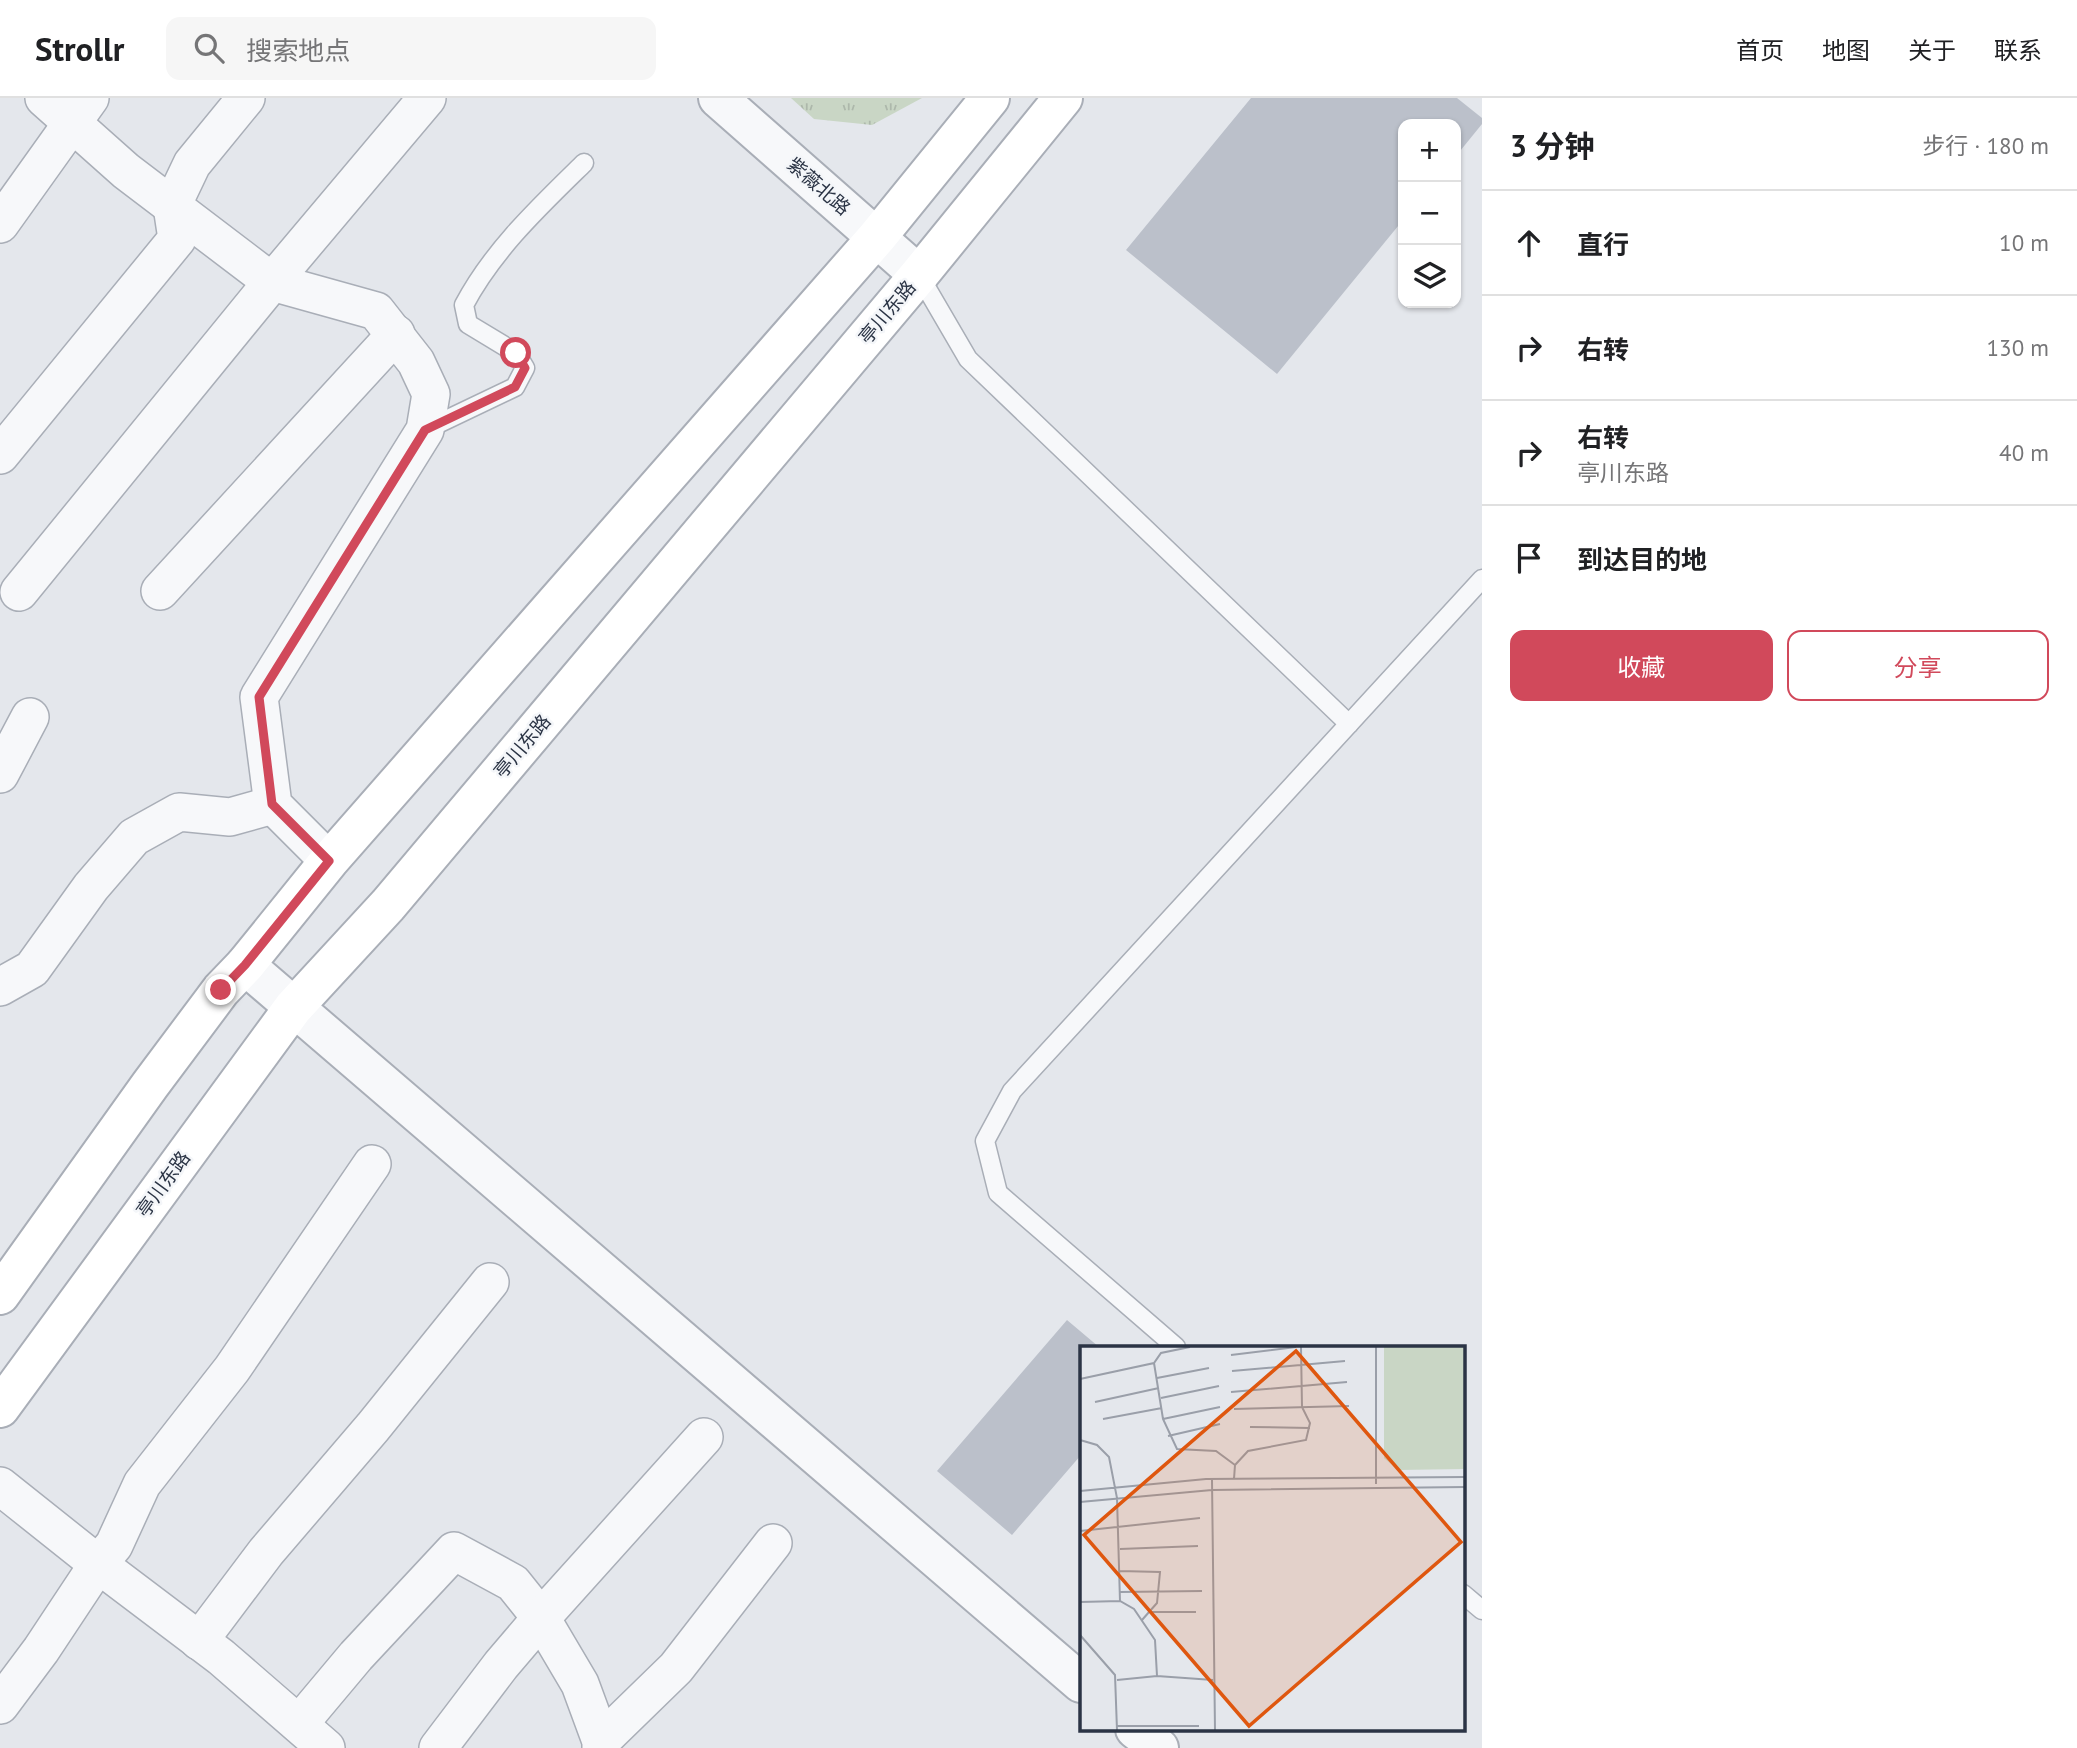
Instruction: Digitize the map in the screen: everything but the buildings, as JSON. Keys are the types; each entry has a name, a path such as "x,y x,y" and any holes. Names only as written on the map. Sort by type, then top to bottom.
{"main road":[{"path":"0,1295 221,990 245,965 329,861 877,237 990,98"},
{"name":"亭川东路","path":"0,1408 293,1008 388,905 919,275 1063,98"}],"street":[{"path":"44,98 80,110 126,171 272,282 376,311 416,362 431,394 425,430 259,697 272,804 329,861"},
{"path":"0,455 177,239 172,206 192,164 246,98"},
{"path":"19,592 272,282 427,98"},
{"name":"紫薇北路","path":"718,98 919,275"},
{"path":"0,224 80,110"},
{"path":"160,591 396,334"},
{"path":"0,774 30,718"},
{"path":"0,987 32,969 91,887 134,838 179,812 230,817 272,804"},
{"path":"245,965 1080,1682"},
{"path":"0,1705 114,1545 142,1484 232,1369 372,1164"},
{"path":"199,1641 266,1552 373,1427 490,1282"},
{"path":"438,1748 501,1665 541,1618 704,1437"},
{"path":"0,1486 199,1641 326,1748"},
{"path":"299,1724 356,1656 454,1550 513,1583 541,1618 580,1684 601,1745 676,1668 773,1543"}],"lane":[{"path":"425,430 515,387 525,368 516,353 468,324 464,305 475,284 524,221 584,163"},
{"path":"919,275 968,359 1349,724"},
{"path":"1175,1346 998,1193 985,1141 1012,1091 1482,579"},
{"path":"1464,1595 1482,1611"}],"green space":[{"path":"791,98 922,98 872,125 814,119"}],"route":[{"path":"221,990 245,965 329,861 272,804 259,697 425,430 515,387 525,368 516,353"}]}
